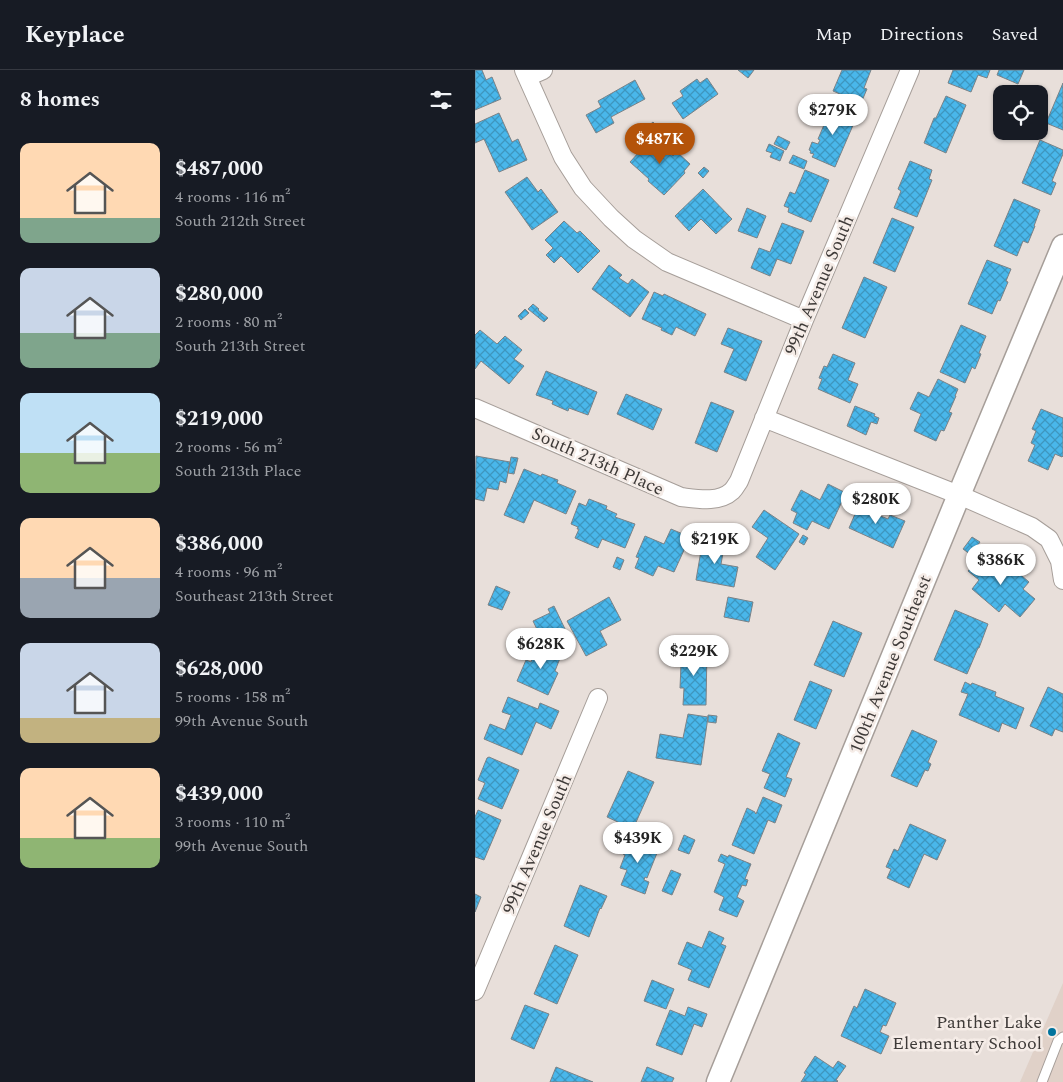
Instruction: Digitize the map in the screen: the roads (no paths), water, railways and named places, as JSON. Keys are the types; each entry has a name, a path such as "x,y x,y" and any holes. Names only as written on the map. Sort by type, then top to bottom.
{"street":[{"name":"99th Avenue South","path":"723,497 733,490 739,481 804,320 910,70"},
{"path":"531,72 563,157 583,188 634,239 667,262 804,320"},
{"name":"100th Avenue Southeast","path":"718,1082 1063,246"},
{"name":"South 213th Place","path":"475,408 681,497 705,500 723,497"},
{"path":"764,418 959,495 1033,527 1049,539 1061,560 1063,580"},
{"name":"99th Avenue South","path":"475,991 599,698"}],"lane":[{"path":"1042,1082 1058,1042 1063,1037"}],"place":[{"name":"Panther Lake Elementary School","path":"1052,1032"}]}
